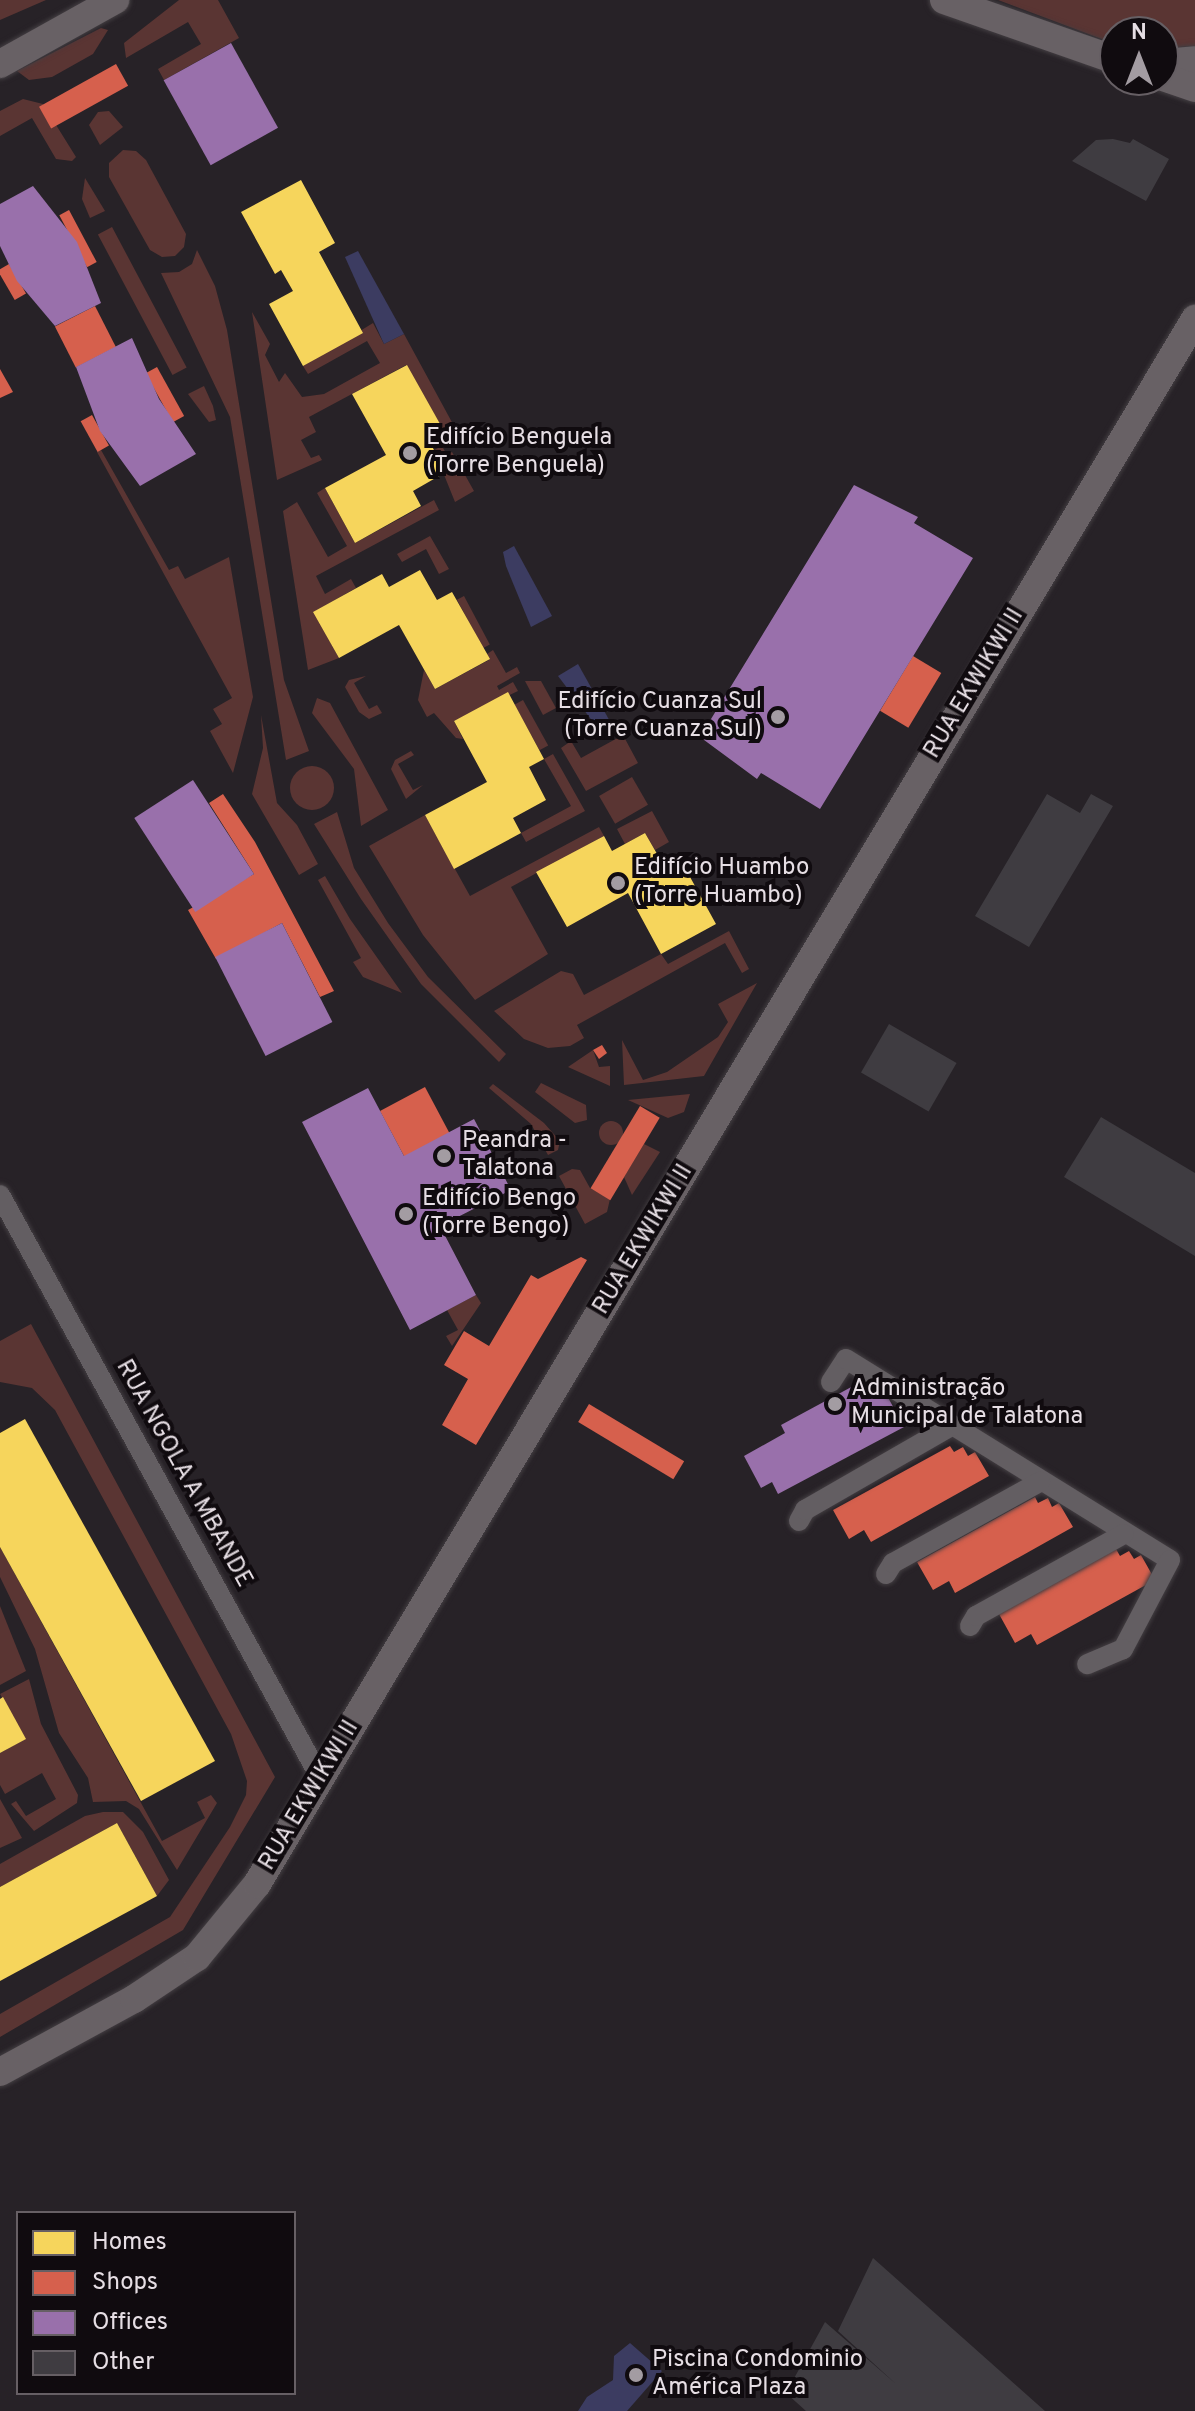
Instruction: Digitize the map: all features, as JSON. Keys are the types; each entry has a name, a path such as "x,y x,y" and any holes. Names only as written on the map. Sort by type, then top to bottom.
{"street":[{"path":"0,64 115,0"},
{"path":"944,0 1099,54"},
{"path":"0,54 80,18"},
{"name":"RUA EKWIKWI II","path":"0,2072 134,1999 197,1957 257,1884 1195,319"},
{"name":"RUA NGOLA A MBANDE","path":"0,1195 321,1779"},
{"path":"831,1382 846,1359 1170,1560 1123,1649 1087,1664"},
{"path":"799,1521 805,1510 951,1426"},
{"path":"886,1574 893,1563 1040,1482"},
{"path":"970,1626 976,1616 1124,1534"}],"shaded area":[{"path":"0,0 46,0 0,20"},
{"path":"179,0 218,0 239,38 164,80 158,69 201,44 188,22 126,58 124,43"},
{"path":"998,0 1195,0 1195,46 1179,47 1179,16 1099,16 1099,38"},
{"path":"101,28 108,30 93,54 52,77 29,80 17,71"},
{"path":"23,99 43,104 76,157 72,161 56,159 32,118 0,136 0,111"},
{"path":"109,111 123,127 100,145 89,125 98,112"},
{"path":"123,150 136,151 146,160 186,234 184,247 175,256 162,257 150,250 109,177 109,163"},
{"path":"85,178 105,211 90,218 82,199"},
{"path":"112,227 187,367 173,375 98,235"},
{"path":"197,250 215,286 227,330 284,680 309,751 286,760 230,417 161,273 179,272 192,264"},
{"path":"252,312 270,344 265,355 279,382 285,373 302,397 324,394 380,363 367,341 308,374 303,366 373,323 384,344 404,334 460,437 450,442 406,365 309,417 316,432 301,440 311,458 319,455 322,460 277,480"},
{"path":"204,386 216,420 209,422 188,394"},
{"path":"442,446 447,455 452,452 474,491 455,502 434,450"},
{"path":"101,450 169,570 178,566 185,579 229,557 253,697 233,773 210,731 222,724 213,709 232,698 97,452"},
{"path":"325,488 355,543 434,500 439,510 316,576 325,594 351,579 356,588 314,612 339,658 308,670 283,511 297,502 328,557 347,546 317,493"},
{"path":"430,536 449,569 439,574 426,549 402,562 397,554"},
{"path":"464,596 490,645 483,648 457,600"},
{"path":"493,650 506,673 517,667 520,673 497,686 499,690 513,682 518,691 454,721 463,739 456,738 434,713 427,717 418,700 424,670 435,689 489,660 487,654"},
{"path":"366,676 354,683 369,709 377,705 382,713 369,719 359,712 345,687 349,680"},
{"path":"525,681 541,681 556,708 543,715"},
{"path":"317,698 330,703 388,810 361,826 354,769 312,713"},
{"path":"523,700 548,745 539,750 514,705"},
{"path":"261,715 277,803 297,825 318,864 299,875 252,794 263,748"},
{"path":"623,735 638,763 586,791 561,748 571,741 581,758"},
{"path":"411,751 414,755 398,764 413,790 423,785 406,799 391,769 395,760"},
{"path":"553,754 585,811 526,842 521,833 571,806 544,759"},
{"path":"312,766 327,773 334,788 327,803 312,810 297,803 290,788 297,773"},
{"path":"632,777 648,805 615,824 599,796"},
{"path":"652,811 669,842 655,850 645,833 625,844 617,829"},
{"path":"337,812 354,868 388,923 428,977 506,1054 499,1062 421,984 361,899 314,824"},
{"path":"425,815 470,896 599,827 604,836 511,887 548,954 475,1000 423,935 369,846"},
{"path":"325,876 350,919 402,993 363,977 353,962 361,958 318,880"},
{"path":"729,931 749,969 742,973 725,943 577,1025 584,1038 570,1046 548,1048 524,1039 494,1011 561,971 573,974 584,995 661,954 668,964"},
{"path":"757,983 704,1076 624,1085 622,1040 643,1080 667,1072 718,1037 728,1022 718,1004"},
{"path":"593,1050 599,1067 610,1066 610,1086 568,1067"},
{"path":"541,1083 586,1105 587,1120 575,1123 535,1092"},
{"path":"493,1084 544,1123 560,1141 558,1150 548,1155 531,1124 489,1088"},
{"path":"690,1094 684,1112 668,1118 628,1100"},
{"path":"611,1121 619,1125 623,1133 619,1141 611,1145 603,1141 599,1133 603,1125"},
{"path":"644,1144 660,1152 632,1195 624,1177"},
{"path":"572,1169 580,1170 590,1188 610,1199 607,1212 585,1224 559,1176"},
{"path":"476,1295 481,1303 452,1346 446,1336 458,1330 447,1310"},
{"path":"31,1324 275,1777 183,1930 0,2037 0,2014 170,1917 230,1827 246,1795 247,1781 231,1734 55,1410 32,1388 0,1382 0,1341"},
{"path":"0,1547 162,1841 205,1818 197,1802 211,1795 217,1803 177,1870 139,1809 126,1801 93,1802 88,1778 59,1733 35,1649 0,1577"},
{"path":"0,1606 26,1671 0,1685"},
{"path":"29,1679 41,1724 78,1795 77,1803 34,1831 11,1804 16,1801 26,1816 56,1799 42,1773 5,1794 0,1785 0,1753 25,1739 0,1694"},
{"path":"0,1799 22,1838 0,1848"},
{"path":"123,1812 143,1832 169,1880 157,1896 117,1823 0,1887 0,1864 85,1816"}],"water":[{"path":"358,251 404,334 384,344 345,257"},
{"path":"514,546 552,616 531,627 503,552"},
{"path":"578,664 617,734 606,739 558,676"},
{"name":"Piscina Condominio América Plaza","path":"630,2343 662,2371 627,2411 578,2411 587,2397 613,2380 614,2356"}],"building: Homes":[{"path":"301,180 335,243 319,252 363,333 303,366 269,304 293,291 281,270 275,274 241,212"},
{"name":"Edifício Benguela (Torre Benguela)","path":"407,365 444,431 428,439 446,472 413,491 421,506 355,543 325,488 386,455 352,394"},
{"path":"420,570 437,600 452,592 490,659 435,689 399,625 339,658 313,612 382,574 389,587"},
{"path":"508,692 544,759 529,767 546,800 513,818 521,833 454,869 425,815 487,782 454,721"},
{"name":"Edifício Huambo (Torre Huambo)","path":"645,833 664,866 679,857 716,924 661,954 628,893 567,927 536,872 604,836 612,851"},
{"path":"25,1419 215,1761 141,1801 0,1547 0,1433"},
{"path":"3,1697 26,1739 0,1753 0,1699"},
{"path":"117,1823 157,1896 0,1981 0,1887"}],"building: Shops":[{"path":"116,64 128,86 51,129 39,107"},
{"path":"69,210 97,262 87,267 59,215"},
{"path":"9,264 26,293 15,300 0,274 0,269"},
{"path":"95,306 116,347 76,367 55,326"},
{"path":"157,367 184,416 173,422 146,373"},
{"path":"0,369 13,392 0,398"},
{"path":"92,415 109,446 98,452 81,421"},
{"path":"913,656 941,673 908,728 880,711"},
{"path":"223,794 255,842 334,991 320,997 282,923 216,959 188,910 254,874 209,803"},
{"path":"602,1045 607,1053 599,1059 593,1050"},
{"path":"425,1087 449,1133 404,1157 380,1111"},
{"path":"640,1106 660,1118 610,1200 591,1188"},
{"path":"581,1257 587,1260 476,1445 442,1425 468,1379 444,1365 464,1331 489,1346 531,1275 538,1279"},
{"path":"589,1404 684,1461 673,1479 578,1422"},
{"path":"950,1446 954,1452 963,1447 968,1456 975,1452 989,1476 871,1542 864,1530 849,1539 833,1510"},
{"path":"1035,1497 1038,1503 1048,1498 1052,1507 1059,1503 1073,1527 955,1593 949,1581 933,1590 917,1562"},
{"path":"1116,1549 1120,1556 1129,1551 1134,1559 1141,1555 1155,1580 1037,1645 1031,1634 1015,1643 999,1614"}],"building: Offices":[{"path":"231,43 278,128 211,165 164,80"},
{"path":"33,186 77,242 101,303 55,326 17,281 0,246 0,204"},
{"path":"132,338 159,399 196,454 140,486 100,431 76,367"},
{"path":"854,485 918,517 914,523 973,558 820,809 761,773 757,779 700,737"},
{"path":"193,780 254,874 195,912 134,818"},
{"path":"282,923 332,1022 266,1056 215,957"},
{"name":"Edifício Bengo (Torre Bengo)","path":"368,1088 404,1156 474,1119 511,1190 440,1226 476,1295 410,1330 302,1122"},
{"path":"855,1385 862,1399 883,1388 904,1427 778,1494 772,1482 761,1488 744,1456 785,1433 781,1425"}],"building: Other":[{"path":"1113,139 1130,143 1133,139 1169,159 1146,201 1072,161 1096,140"},
{"path":"1047,794 1080,813 1091,794 1113,806 1029,947 975,916"},
{"path":"889,1024 957,1063 929,1111 861,1072"},
{"path":"1101,1117 1195,1173 1195,1256 1064,1177"},
{"path":"873,2258 1045,2411 806,2411 786,2393 825,2322 896,2384 838,2331"}],"place":[{"name":"Edifício Benguela (Torre Benguela)","path":"410,453"},
{"name":"Edifício Cuanza Sul (Torre Cuanza Sul)","path":"778,717"},
{"name":"Edifício Huambo (Torre Huambo)","path":"618,883"},
{"name":"Peandra - Talatona","path":"444,1156"},
{"name":"Edifício Bengo (Torre Bengo)","path":"406,1214"},
{"name":"Administração Municipal de Talatona","path":"835,1404"},
{"name":"Piscina Condominio América Plaza","path":"636,2375"}]}
